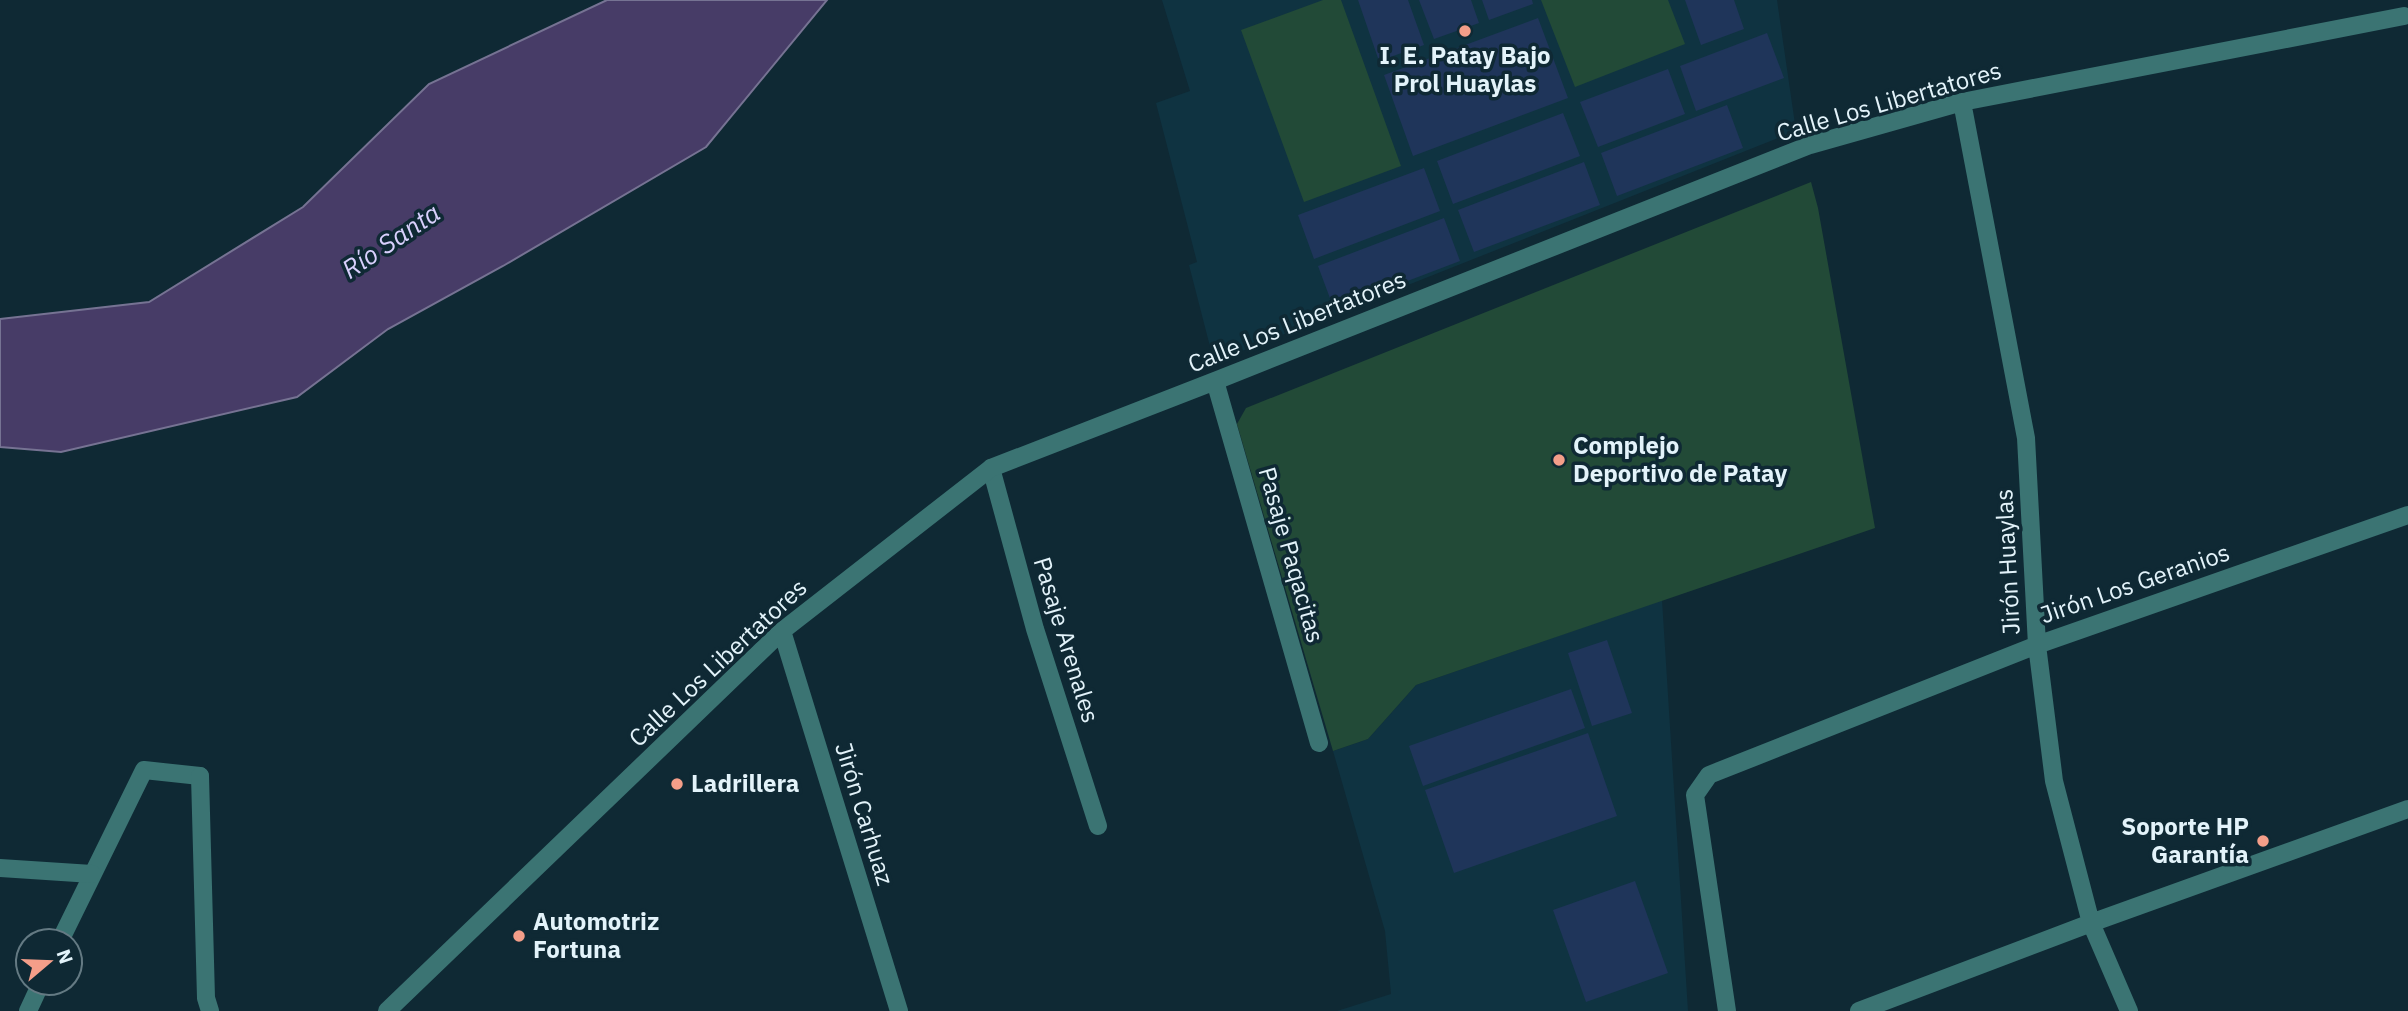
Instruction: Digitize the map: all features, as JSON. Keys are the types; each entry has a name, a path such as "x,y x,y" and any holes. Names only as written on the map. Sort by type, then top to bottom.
{"street":[{"name":"Calle Los Libertatores","path":"387,1011 782,631 991,468 1810,145 1962,102 2406,15"},
{"name":"Jirón Huaylas","path":"1962,102 2026,438 2037,645 2054,781 2091,923 2129,1011"},
{"name":"Pasaje Paqacitas","path":"1215,381 1319,743"},
{"name":"Pasaje Arenales","path":"991,468 1035,629 1098,826"},
{"name":"Jirón Los Geranios","path":"1727,1011 1695,794 1709,775 2037,645 2408,515"},
{"name":"Jirón Carhuaz","path":"782,631 899,1011"},
{"path":"67,927 144,770 200,776 206,999 210,1011"},
{"path":"1859,1011 2091,923 2408,809"},
{"path":"0,868 92,874"}],"shaded area":[{"path":"1162,0 1777,0 1796,131 1214,362 1189,265 1197,262 1156,103 1190,91"},
{"path":"1662,600 1688,1011 1337,1011 1391,994 1385,931 1333,751 1368,739 1416,685"}],"green space":[{"path":"1323,0 1341,0 1401,166 1304,202 1241,30"},
{"path":"1541,0 1668,0 1685,44 1575,87"},
{"path":"1811,182 1818,208 1875,528 1416,685 1368,739 1333,751 1237,424 1246,408"}],"water":[{"name":"Río Santa","path":"607,0 827,0 706,147 503,266 388,329 297,397 61,452 0,447 0,319 149,302 303,207 429,84"}],"building":[{"path":"1358,0 1408,0 1424,45 1379,61"},
{"path":"1419,0 1471,0 1479,23 1434,39"},
{"path":"1482,0 1532,0 1533,4 1489,20"},
{"path":"1685,0 1734,0 1744,29 1701,45"},
{"path":"1538,18 1568,98 1413,156 1384,75"},
{"path":"1767,33 1784,78 1696,111 1680,66"},
{"path":"1668,69 1685,114 1598,147 1580,102"},
{"path":"1727,105 1743,148 1617,196 1601,153"},
{"path":"1563,113 1580,156 1453,204 1437,161"},
{"path":"1584,162 1600,205 1474,252 1458,210"},
{"path":"1424,168 1440,211 1314,259 1298,215"},
{"path":"1444,218 1460,261 1334,309 1318,266"},
{"path":"1607,640 1632,713 1592,726 1568,653"},
{"path":"1571,689 1585,728 1423,786 1409,746"},
{"path":"1588,733 1617,816 1454,873 1425,790"},
{"path":"1635,881 1668,973 1586,1002 1553,910"}],"place":[{"name":"I. E. Patay Bajo Prol Huaylas","path":"1465,31"},
{"name":"Complejo Deportivo de Patay","path":"1559,460"},
{"name":"Ladrillera","path":"677,784"},
{"name":"Soporte HP Garantía","path":"2263,841"},
{"name":"Automotriz Fortuna","path":"519,936"}]}
